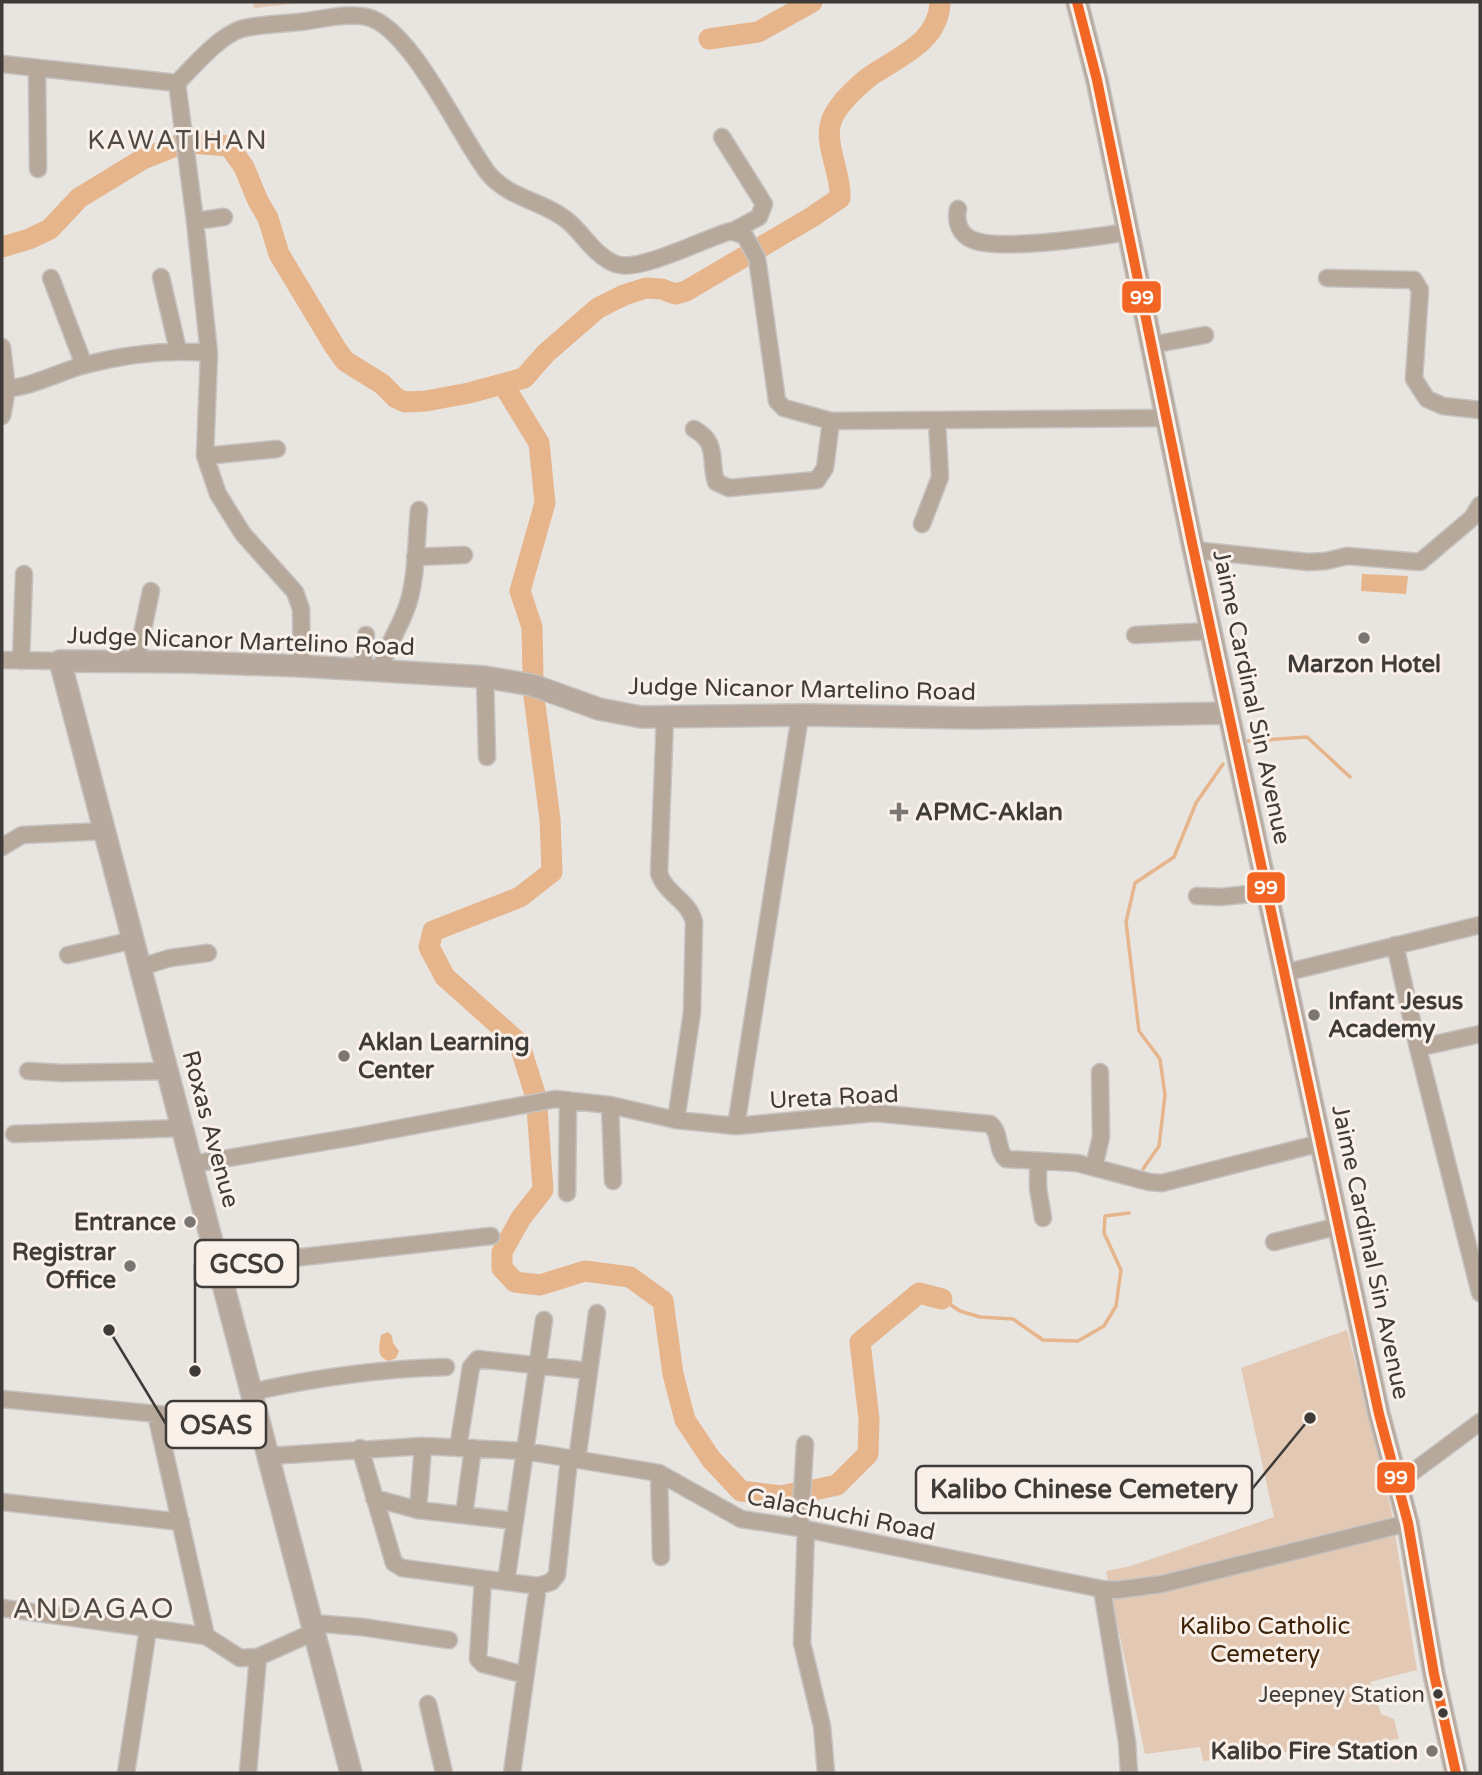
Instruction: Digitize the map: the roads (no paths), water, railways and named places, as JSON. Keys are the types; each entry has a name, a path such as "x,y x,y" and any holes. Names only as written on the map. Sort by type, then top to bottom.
{"main road":[{"name":"Jaime Cardinal Sin Avenue","path":"1077,2 1097,80 1228,713 1379,1414 1408,1523 1434,1674 1456,1773"},
{"name":"Judge Nicanor Martelino Road","path":"60,661 302,666 485,677 532,685 618,713 665,717 974,718 1228,713"},
{"name":"Roxas Avenue","path":"60,661 351,1773"}],"street":[{"path":"177,83 215,46 239,29 348,15 368,17 385,25 408,51 432,83 489,173 502,187 550,209 567,220 602,256 617,265 630,266 671,254 733,231 759,217 765,204 722,137"},
{"path":"2,64 177,83"},
{"path":"37,68 38,169"},
{"path":"177,83 209,353 205,456 218,494 243,534 295,592 301,609 302,666"},
{"path":"958,209 956,217 963,234 975,241 991,244 1078,239 1128,232"},
{"path":"195,221 224,216"},
{"path":"733,231 741,233 753,250 778,404 783,408 831,421 1166,418"},
{"path":"161,277 178,350"},
{"path":"51,278 84,365"},
{"path":"1327,278 1414,280 1420,290 1414,379 1427,399 1443,406 1480,410"},
{"path":"1152,345 1205,335"},
{"path":"2,347 2,416"},
{"path":"4,389 84,365 133,355 178,350 209,353"},
{"path":"694,429 705,435 709,442 716,482 729,488 817,480 825,468 831,421"},
{"path":"922,524 940,477 937,421"},
{"path":"205,456 277,449"},
{"path":"1194,550 1308,562 1347,556 1420,562 1472,518 1480,505"},
{"path":"371,670 407,607 419,510"},
{"path":"415,557 464,555"},
{"path":"21,660 24,574"},
{"path":"136,662 151,591"},
{"path":"1135,635 1211,631"},
{"path":"366,635 371,670"},
{"name":"Judge Nicanor Martelino Road","path":"2,660 60,661"},
{"path":"485,677 487,757"},
{"path":"193,1164 542,1101 568,1100 610,1105 676,1120 736,1126 800,716"},
{"path":"665,717 659,873 661,881 692,912 694,922 692,1012 676,1120"},
{"path":"2,847 22,835 105,831"},
{"path":"1197,896 1221,897 1267,892"},
{"path":"1284,973 1480,925"},
{"path":"68,955 134,940"},
{"path":"1395,945 1480,1293"},
{"path":"141,967 170,958 208,953"},
{"path":"1418,1048 1480,1034"},
{"path":"28,1071 168,1071"},
{"path":"1094,1167 1101,1136 1100,1072"},
{"path":"567,1193 568,1100"},
{"path":"610,1105 613,1181"},
{"name":"Ureta Road","path":"736,1126 875,1113 990,1124 996,1129 1003,1157 1077,1163 1162,1183 1321,1143"},
{"path":"14,1135 183,1128"},
{"path":"1038,1161 1038,1188 1043,1218"},
{"path":"1274,1241 1339,1226"},
{"path":"219,1264 491,1236"},
{"path":"360,1448 391,1559 398,1566 538,1586 551,1582 557,1575 597,1313"},
{"path":"506,1582 544,1320"},
{"path":"464,1515 473,1362 478,1359 589,1371"},
{"path":"252,1392 349,1373 394,1368 446,1367"},
{"path":"2,1399 261,1424"},
{"path":"156,1414 206,1636"},
{"path":"1398,1483 1480,1422"},
{"path":"804,1444 802,1643 822,1726 825,1773"},
{"path":"418,1510 423,1446"},
{"name":"Calachuchi Road","path":"269,1456 423,1446 525,1451 659,1473 734,1517 803,1528 1117,1590 1162,1584 1408,1523"},
{"path":"659,1473 661,1558"},
{"path":"374,1497 418,1510 515,1521"},
{"path":"2,1502 181,1522"},
{"path":"483,1579 478,1659 483,1664 525,1675"},
{"path":"512,1773 538,1586"},
{"path":"1102,1589 1129,1773"},
{"path":"2,1608 206,1636 240,1658 258,1657 313,1627 362,1627 449,1640"},
{"path":"126,1773 148,1629"},
{"path":"248,1773 258,1657"},
{"path":"428,1704 444,1773"}],"waterway":[{"path":"709,39 758,32 812,2"},
{"path":"189,143 229,146 244,167 268,218 279,254 345,361 405,402 469,393 524,378 546,353 598,308 646,288 662,289 675,294 686,291 840,198 829,133 835,113 869,77 904,55 924,38 938,16 940,2"},
{"path":"2,247 50,229 79,198 143,159 178,145"},
{"path":"503,384 539,443 545,503 520,591 532,627 533,676"},
{"path":"533,689 550,819 552,872 520,897 433,931 429,947 445,977 519,1043 536,1097"},
{"path":"1248,741 1307,737 1350,777"},
{"path":"1143,1169 1159,1146 1165,1095 1160,1059 1139,1031 1126,922 1135,883 1174,857 1196,803 1223,764"},
{"path":"537,1107 543,1190 521,1218 502,1252 502,1268 515,1282 540,1285 585,1271 630,1277 663,1301 673,1374 685,1420 711,1459 741,1491 781,1496 799,1492"},
{"path":"942,1299 960,1311 980,1317 1013,1319 1043,1340 1078,1341 1104,1326 1116,1306 1121,1270 1104,1233 1105,1216 1129,1213"},
{"path":"805,1492 837,1485 868,1454 869,1419 860,1342 919,1293 942,1299"}],"place":[{"name":"Marzon Hotel","path":"1364,638"},
{"name":"APMC-Aklan","path":"899,812"},
{"name":"Infant Jesus Academy","path":"1314,1015"},
{"name":"Aklan Learning Center","path":"344,1056"},
{"name":"Entrance","path":"190,1222"},
{"name":"Registrar Office","path":"130,1266"},
{"name":"OSAS","path":"109,1330"},
{"name":"GCSO","path":"195,1371"},
{"name":"Kalibo Chinese Cemetery","path":"1310,1418"},
{"name":"Jeepney Station","path":"1438,1694"},
{"name":"Kalibo Fire Station","path":"1432,1751"}],"district":[{"name":"KAWATIHAN","path":"178,140"},
{"name":"ANDAGAO","path":"94,1608"}],"park label":[{"name":"Kalibo Catholic Cemetery","path":"1265,1640"}]}
